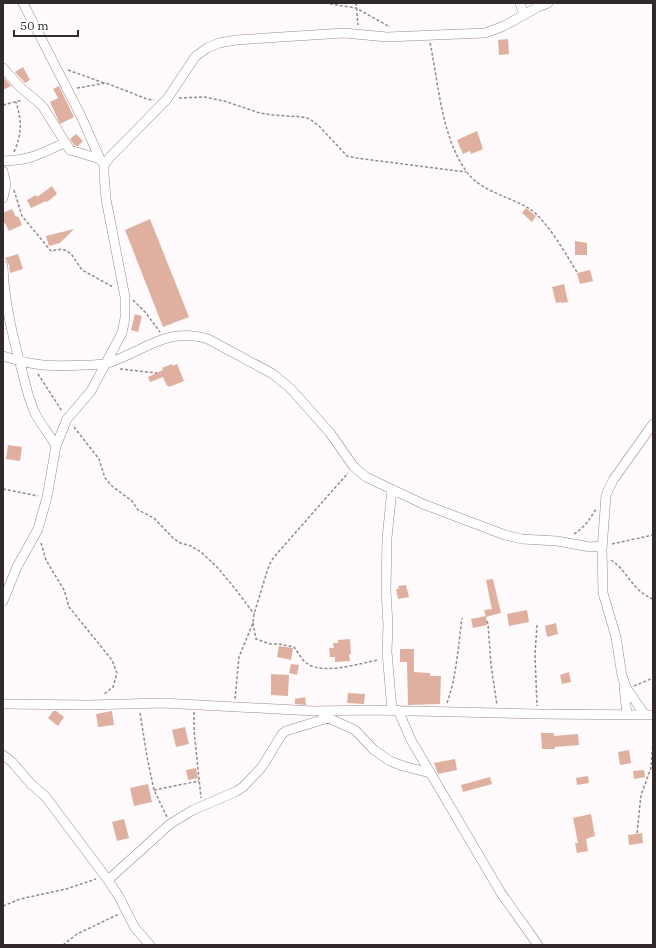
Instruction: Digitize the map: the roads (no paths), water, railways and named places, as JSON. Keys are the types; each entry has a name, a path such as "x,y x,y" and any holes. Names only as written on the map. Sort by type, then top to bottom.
{"street":[{"path":"3,601 16,567 38,529 47,497 56,446 67,419 91,391 108,363 122,333 125,318 124,292 106,199 102,162 23,3"},
{"path":"520,3 524,15"},
{"path":"102,162 110,156 167,99 195,57 207,48 219,43 236,40 344,33 386,37 485,33 504,26 548,3"},
{"path":"3,68 20,87 43,107 64,143 70,150 102,162"},
{"path":"7,160 21,160 40,155 64,143"},
{"path":"3,171 6,184 3,198"},
{"path":"3,266 6,300 19,361 34,410 56,446"},
{"path":"3,356 31,364 56,367 108,363 166,338 183,335 203,338 273,374 290,389 330,433 354,467 366,477 423,504 505,535 522,539 557,541 590,547 602,546"},
{"path":"627,715 626,686 616,637 603,594 602,546 606,495 613,480 653,424"},
{"path":"392,489 386,564 386,591 388,625 387,652 395,710 430,773 501,893 538,945"},
{"path":"626,686 649,715"},
{"path":"3,704 88,705 138,703 234,706 314,711 395,710 649,715"},
{"path":"314,711 355,730 374,750 390,761 430,773"},
{"path":"106,878 170,824 193,810 243,787 262,766 282,734 286,731 328,718"},
{"path":"4,756 45,796 118,895 135,928 150,945"}]}
